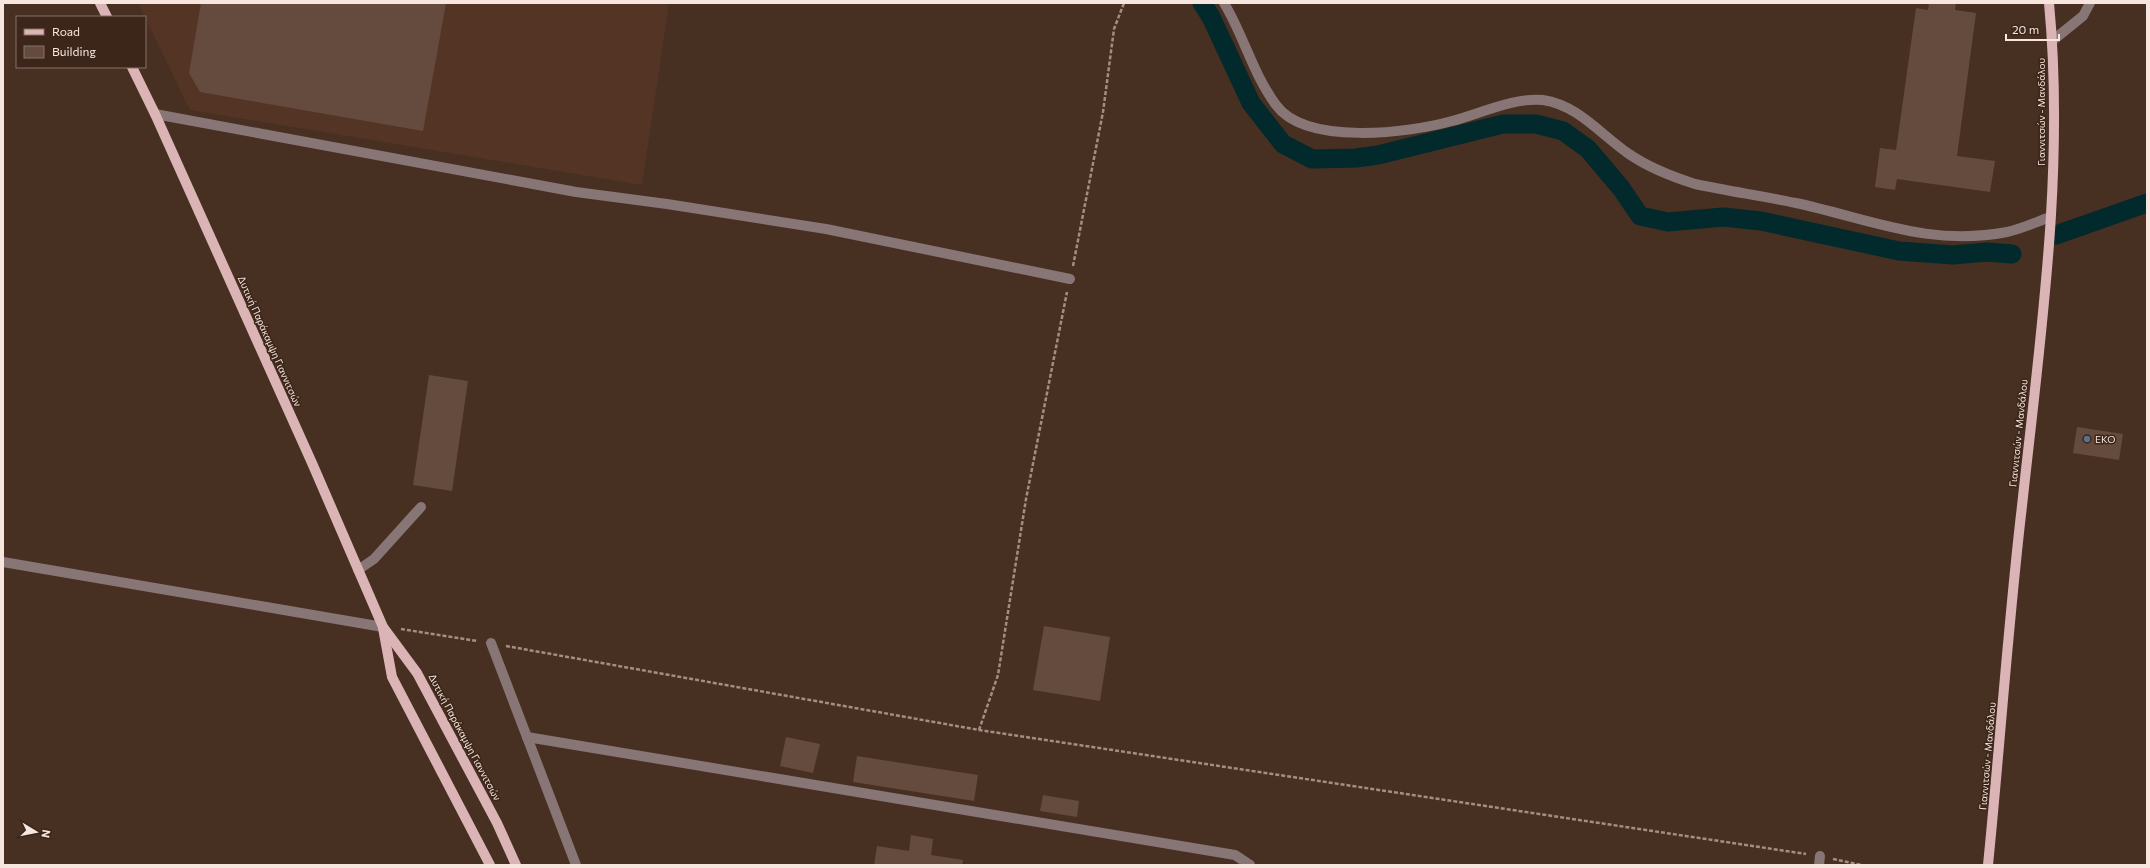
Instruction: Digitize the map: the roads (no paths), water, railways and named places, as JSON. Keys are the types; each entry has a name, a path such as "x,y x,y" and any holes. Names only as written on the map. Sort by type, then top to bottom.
{"main road":[{"path":"100,3 106,16"},
{"name":"Γιαννιτσών - Μανδάλου","path":"1988,865 2016,562 2044,312 2055,141 2052,41 2049,3"},
{"name":"Δυτική Παράκαμψη Γιαννιτσών","path":"132,68 312,463 383,627 392,677 490,865"},
{"name":"Δυτική Παράκαμψη Γιαννιτσών","path":"383,627 418,673 497,823 516,865"}],"street":[{"path":"1224,3 1255,73 1277,106 1297,122 1312,127 1349,132 1401,129 1451,122 1510,104 1542,100 1566,108 1579,115 1630,155 1680,180 1695,184 1796,203 1891,229 1929,235 1965,237 1996,234 2020,228 2050,217"},
{"path":"2052,41 2083,16 2090,3"},
{"path":"154,114 576,192 667,204 826,229 1070,279"},
{"path":"358,570 374,559 421,507"},
{"path":"3,562 383,627"},
{"path":"491,643 576,865"},
{"path":"527,737 1235,855 1250,865"}],"waterway":[{"path":"1202,3 1211,17 1251,103 1283,144 1312,159 1356,158 1378,155 1503,124 1536,124 1563,131 1588,149 1621,188 1640,216 1668,222 1723,217 1761,221 1899,251 1953,255 1987,252 2012,254"},
{"path":"2056,235 2147,203"}],"place":[{"name":"EKO","path":"2087,439"}]}
